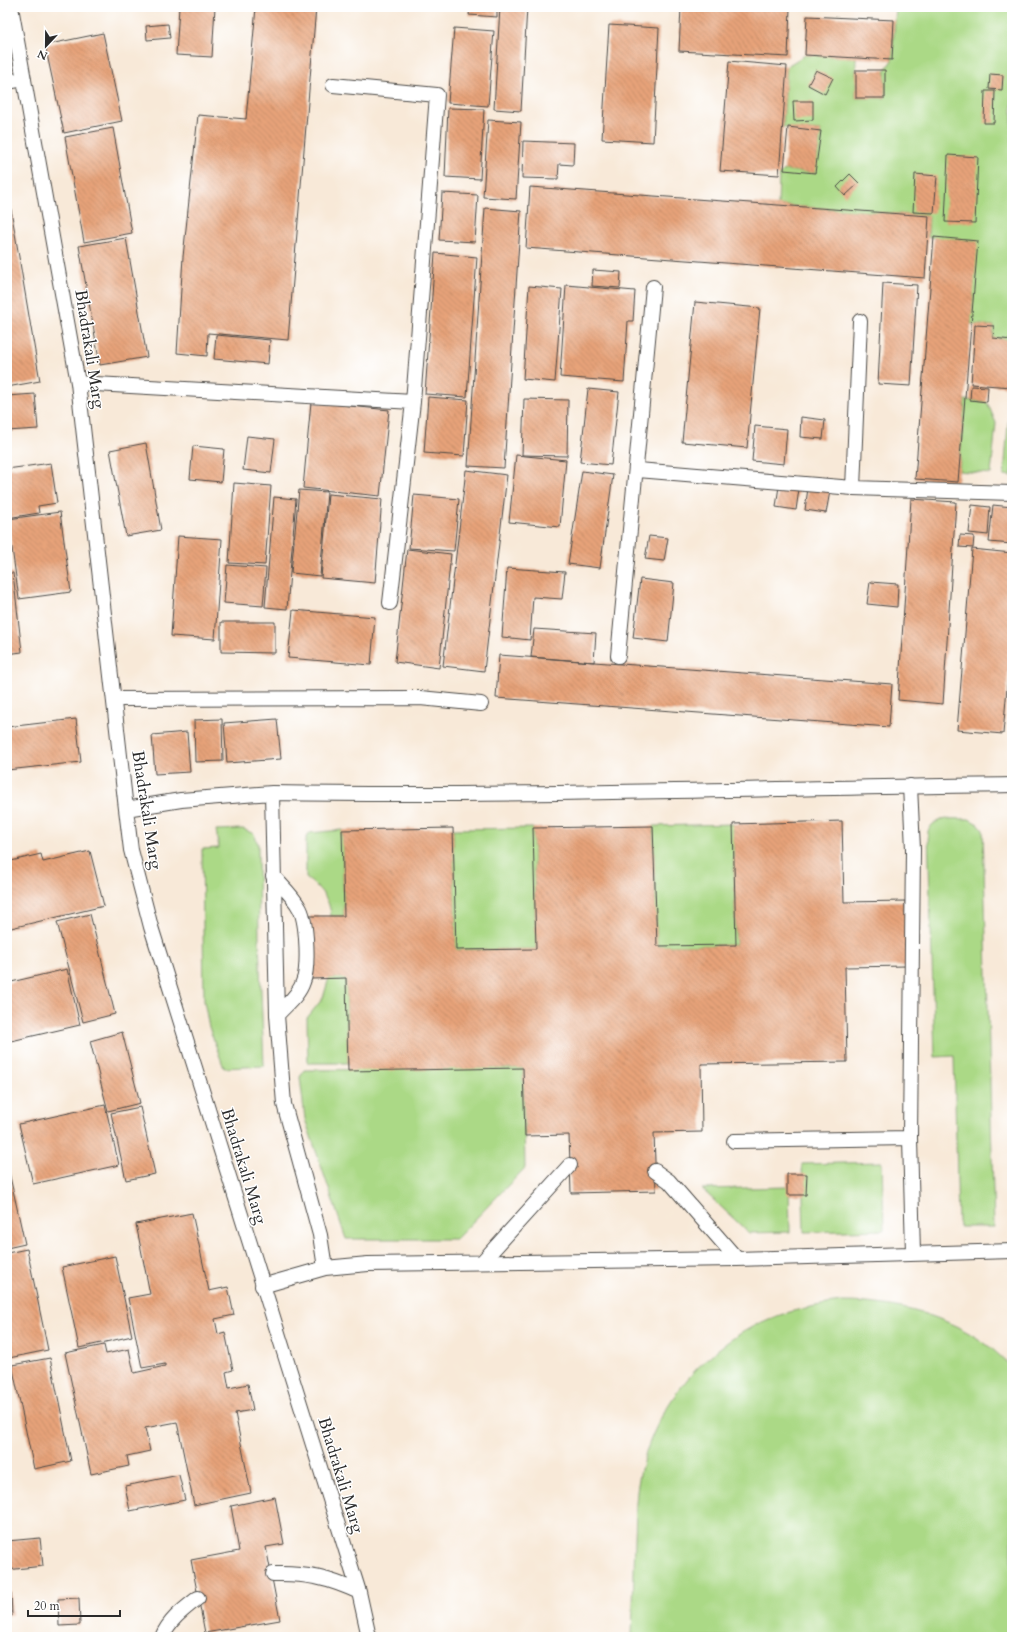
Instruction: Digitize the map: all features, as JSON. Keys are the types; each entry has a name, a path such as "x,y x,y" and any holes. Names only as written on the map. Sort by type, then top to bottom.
{"lane":[{"name":"Bhadrakali Marg","path":"13,9 78,383 131,850 151,927 358,1592 369,1637"},
{"path":"7,82 24,78"},
{"path":"333,86 437,96 413,402 390,604"},
{"path":"618,656 638,470 653,287"},
{"path":"852,488 860,321"},
{"path":"78,383 413,402"},
{"path":"638,470 852,488 1012,493"},
{"path":"114,699 420,698 480,704"},
{"path":"126,809 181,800 272,793 371,794 739,791 910,786 1012,785"},
{"path":"910,786 913,849 910,1138 913,1253"},
{"path":"272,793 276,1015 284,1104 320,1236 325,1268"},
{"path":"273,876 300,909 304,924 306,972 303,983 295,996 276,1015"},
{"path":"734,1141 910,1138"},
{"path":"483,1261 570,1165"},
{"path":"655,1171 669,1181 737,1259"},
{"path":"262,1286 325,1268 368,1264 483,1261 737,1259 1012,1251"},
{"path":"273,1574 308,1574 335,1581 358,1592"},
{"path":"162,1637 166,1627 184,1608 198,1598"}],"green space":[{"path":"896,7 1012,7 1012,340 993,338 994,326 971,324 977,241 928,237 929,216 778,205 779,175 784,170 815,173 821,131 783,127 787,66 805,55 856,57 856,98 885,98 885,70 892,60"},
{"path":"1012,387 1012,476 1004,475"},
{"path":"965,400 987,402 996,423 991,474 959,471"},
{"path":"945,819 969,819 978,824 983,830 994,1227 960,1227 958,1222 954,1056 935,1057 928,831 935,823"},
{"path":"733,824 736,945 657,946 653,826"},
{"path":"533,828 536,949 456,950 453,829"},
{"path":"243,829 254,834 258,844 259,941 264,1066 224,1068 209,1027 204,1001 202,849 219,848 216,830"},
{"path":"342,830 344,916 331,916 329,904 323,894 306,878 306,839 309,833"},
{"path":"329,978 346,978 348,1063 308,1063 307,1018 323,998"},
{"path":"523,1068 525,1168 456,1239 346,1239 305,1119 300,1077 305,1070"},
{"path":"882,1162 884,1230 804,1232 802,1164"},
{"path":"789,1187 790,1232 749,1233 702,1189"},
{"path":"842,1302 888,1306 912,1310 934,1317 956,1326 976,1337 995,1351 1012,1368 1012,1637 632,1637 637,1492 642,1464 652,1437 664,1412 680,1388 699,1367 720,1348 744,1332 769,1319 796,1310"}],"building":[{"path":"179,7 215,7 212,57 176,55"},
{"path":"256,7 316,7 288,340 208,333 207,356 177,353 183,257 198,115 246,119"},
{"path":"470,7 497,7 497,17 469,15"},
{"path":"500,7 527,7 521,111 494,109"},
{"path":"681,7 790,8 788,57 679,51"},
{"path":"807,16 894,20 892,60 805,55"},
{"path":"168,24 170,38 147,40 146,26"},
{"path":"609,25 659,28 653,142 602,139"},
{"path":"454,28 494,31 488,106 448,103"},
{"path":"103,33 122,121 64,133 45,45"},
{"path":"729,61 787,66 779,175 720,171"},
{"path":"816,70 833,78 825,94 808,85"},
{"path":"856,70 885,70 885,98 856,98"},
{"path":"990,74 1003,75 1002,90 989,89"},
{"path":"985,91 995,91 994,123 984,123"},
{"path":"793,101 813,101 813,120 794,121"},
{"path":"448,108 484,109 480,179 445,177"},
{"path":"488,120 521,122 516,199 483,197"},
{"path":"788,127 821,131 815,173 784,170"},
{"path":"113,128 132,233 84,242 65,137"},
{"path":"523,141 574,143 573,165 559,164 558,179 522,178"},
{"path":"948,155 978,157 975,223 945,222"},
{"path":"850,174 859,183 845,196 837,187"},
{"path":"915,174 937,176 934,213 913,212"},
{"path":"7,186 40,381 7,387"},
{"path":"530,187 929,216 925,278 526,248"},
{"path":"442,193 478,195 475,242 439,240"},
{"path":"485,208 521,211 504,468 468,466"},
{"path":"934,237 978,241 958,482 915,479"},
{"path":"126,238 147,357 100,365 79,246"},
{"path":"435,253 477,257 467,397 425,394"},
{"path":"593,270 621,272 620,288 592,286"},
{"path":"883,283 917,285 911,386 878,384"},
{"path":"566,285 635,291 633,321 628,321 624,382 560,377"},
{"path":"529,286 562,289 555,382 523,379"},
{"path":"695,302 760,308 747,448 682,442"},
{"path":"975,325 994,326 993,338 1012,340 1012,387 971,384"},
{"path":"216,335 270,340 268,364 214,359"},
{"path":"971,386 988,387 987,402 970,400"},
{"path":"588,389 619,392 611,465 580,462"},
{"path":"35,394 38,429 7,431 7,396"},
{"path":"428,397 468,400 464,456 424,453"},
{"path":"524,399 568,400 567,456 522,455"},
{"path":"311,402 389,410 380,496 303,488"},
{"path":"801,417 825,420 823,439 800,437"},
{"path":"755,426 787,429 784,464 752,461"},
{"path":"247,436 275,439 271,473 243,470"},
{"path":"146,443 161,530 126,536 110,450"},
{"path":"193,446 224,449 221,482 190,479"},
{"path":"516,455 566,460 560,527 509,522"},
{"path":"51,463 57,503 38,506 39,513 7,518 7,469"},
{"path":"466,470 507,475 484,671 443,666"},
{"path":"582,471 613,475 600,568 568,564"},
{"path":"234,483 271,486 265,565 229,563"},
{"path":"779,486 799,489 796,510 776,507"},
{"path":"808,488 830,491 826,513 805,510"},
{"path":"299,490 327,492 320,576 291,573"},
{"path":"328,494 382,499 375,583 321,578"},
{"path":"414,495 459,499 454,551 409,548"},
{"path":"274,497 296,499 287,609 265,607"},
{"path":"911,499 956,502 943,704 898,700"},
{"path":"972,505 990,507 988,535 969,533"},
{"path":"993,505 1012,507 1012,544 989,542"},
{"path":"60,512 71,592 19,599 8,519"},
{"path":"960,535 974,536 973,548 959,547"},
{"path":"178,536 222,539 215,639 171,636"},
{"path":"649,536 668,538 664,561 645,559"},
{"path":"407,549 451,554 439,668 395,662"},
{"path":"972,549 1012,553 1012,629 1003,734 957,730"},
{"path":"227,565 266,568 263,606 224,603"},
{"path":"507,568 565,572 562,599 533,597 530,640 502,637"},
{"path":"7,573 13,573 22,652 7,654"},
{"path":"640,579 674,583 668,642 633,638"},
{"path":"870,582 898,584 897,607 867,604"},
{"path":"293,610 375,617 371,665 288,658"},
{"path":"221,622 275,622 275,653 221,652"},
{"path":"534,629 596,633 594,662 531,657"},
{"path":"499,655 892,684 889,727 496,698"},
{"path":"76,719 81,762 7,770 7,727"},
{"path":"222,719 223,761 195,762 194,720"},
{"path":"277,719 281,759 227,763 224,723"},
{"path":"187,732 190,772 155,774 152,735"},
{"path":"842,821 844,902 905,901 907,966 845,967 847,1062 701,1064 702,1132 654,1133 656,1191 571,1193 569,1135 525,1136 523,1068 348,1071 346,978 311,979 310,916 344,916 342,830 453,828 456,950 536,949 533,828 653,826 657,946 736,945 733,824"},
{"path":"90,851 104,906 7,929 7,871 10,870 7,862 41,854 43,862"},
{"path":"90,914 115,1014 83,1022 57,922"},
{"path":"67,969 80,1025 7,1042 7,983"},
{"path":"122,1032 140,1103 108,1111 90,1041"},
{"path":"105,1105 119,1165 33,1184 19,1124"},
{"path":"140,1107 155,1174 126,1180 111,1113"},
{"path":"7,1163 25,1244 7,1248"},
{"path":"787,1174 807,1174 806,1195 787,1195"},
{"path":"192,1213 209,1291 228,1287 234,1315 215,1319 218,1334 225,1332 233,1370 226,1372 229,1388 248,1384 253,1410 235,1413 251,1493 194,1505 177,1422 145,1428 150,1451 127,1456 129,1466 91,1474 65,1353 104,1345 106,1354 129,1349 134,1373 165,1366 165,1364 142,1368 128,1298 150,1294 136,1224"},
{"path":"27,1249 48,1350 9,1358 7,1346 7,1253"},
{"path":"115,1256 132,1336 79,1348 62,1267"},
{"path":"50,1358 71,1461 34,1469 12,1365"},
{"path":"179,1475 185,1500 130,1511 125,1486"},
{"path":"275,1497 284,1544 266,1547 280,1620 205,1633 191,1560 239,1551 231,1506"},
{"path":"40,1538 43,1566 7,1570 7,1541"},
{"path":"7,1592 11,1592 12,1616 7,1616"},
{"path":"79,1598 80,1625 59,1626 58,1599"}]}
